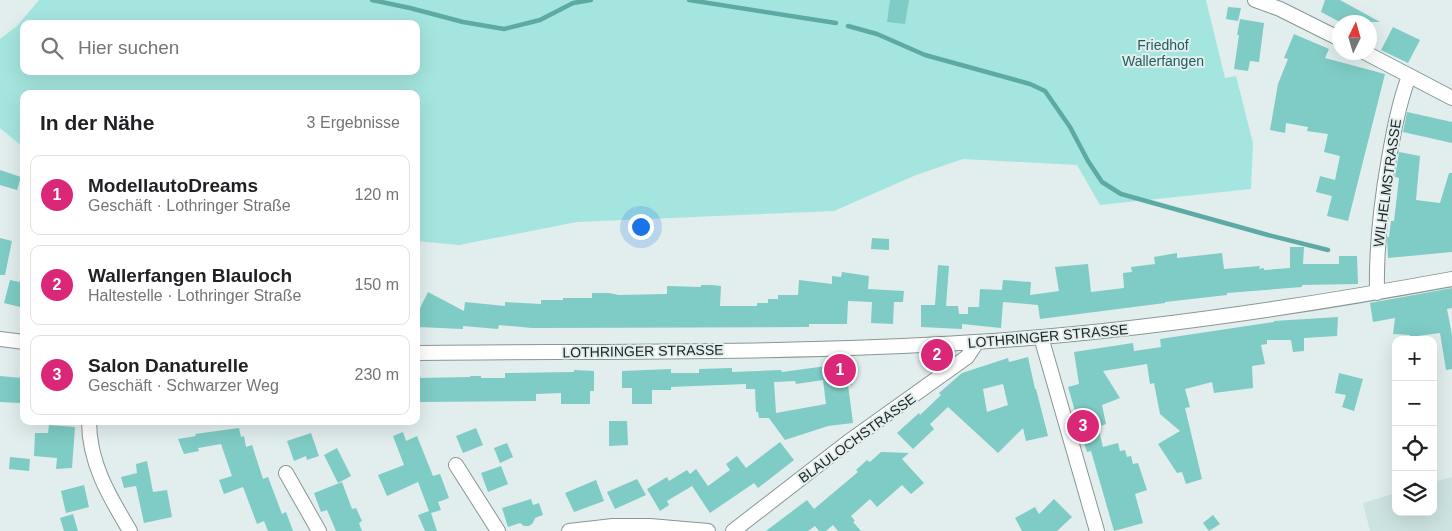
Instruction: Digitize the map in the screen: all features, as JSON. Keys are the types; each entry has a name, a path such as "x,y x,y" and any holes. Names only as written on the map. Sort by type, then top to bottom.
{"street":[{"path":"1255,0 1280,9 1332,36"},
{"path":"1377,59 1452,98"},
{"name":"WILHELMSTRASSE","path":"1377,293 1377,244 1385,179 1395,120 1409,76"},
{"name":"LOTHRINGER STRASSE","path":"420,353 778,349 977,342 1186,322 1377,293 1452,279"},
{"path":"1041,337 1097,531"},
{"path":"0,338 20,341"},
{"name":"BLAULOCHSTRASSE","path":"733,531 848,442 968,357 977,342"},
{"path":"89,425 92,448 98,472 108,494 130,531"},
{"path":"456,465 498,531"},
{"path":"286,473 318,531"},
{"path":"569,531 613,526 650,526 708,531"}],"shaded area":[{"path":"1452,477 1452,531 1370,531 1363,503 1392,494 1392,516 1437,516 1437,481"}],"green space":[{"name":"Friedhof Wallerfangen","path":"39,0 1206,0 1225,78 1236,76 1253,143 1251,189 1100,205 1077,165 963,159 916,175 834,211 577,222 459,245 420,241 420,90 20,90 20,145 0,128 0,39 20,22 20,75 420,75 420,20 22,20"}],"building":[{"path":"890,0 909,0 905,24 887,22"},
{"path":"1325,0 1340,0 1367,15 1332,15 1332,18 1321,12"},
{"path":"1228,7 1241,8 1238,21 1226,19"},
{"path":"1240,19 1264,23 1259,62 1250,61 1248,71 1234,69"},
{"path":"1393,27 1420,40 1408,63 1381,50"},
{"path":"1294,34 1329,49 1325,58 1385,74 1348,221 1327,216 1332,196 1316,192 1320,176 1335,180 1340,156 1324,152 1328,134 1307,131 1308,127 1286,123 1285,133 1270,130 1278,84 1288,59 1284,58"},
{"path":"1407,112 1452,122 1452,143 1403,132"},
{"path":"1399,152 1420,156 1416,200 1440,203 1449,173 1452,173 1452,252 1388,258 1387,237 1389,237 1391,221 1394,221 1399,178 1395,177"},
{"path":"0,170 20,177 17,190 0,185"},
{"path":"0,238 12,241 5,275 0,275"},
{"path":"872,238 889,239 889,250 871,249"},
{"path":"1290,247 1304,247 1303,264 1339,264 1339,256 1357,256 1358,284 1302,285 1302,287 1227,293 1227,295 1040,319 1038,305 1003,302 1001,328 962,324 962,329 921,327 921,305 935,305 938,265 949,266 946,306 958,306 959,314 968,314 968,307 979,307 980,289 1002,290 1003,280 1031,282 1030,295 1059,291 1055,267 1088,264 1091,292 1124,288 1123,273 1132,272 1131,267 1155,264 1154,257 1177,253 1177,258 1222,253 1224,269 1260,266 1259,269 1264,268 1264,270 1290,268"},
{"path":"842,272 869,276 868,289 904,291 903,302 894,302 893,324 871,323 872,302 848,301 847,324 809,324 809,327 532,328 499,325 498,329 463,326 463,329 420,327 420,308 428,292 464,311 465,302 505,306 505,302 541,304 541,300 592,298 592,293 619,295 667,294 667,286 701,287 701,285 712,285 721,286 720,306 757,306 757,303 768,303 768,299 778,299 778,295 798,295 799,280 832,284 832,276 841,277"},
{"path":"10,280 20,282 20,307 4,303"},
{"path":"1452,288 1452,308 1447,309 1452,335 1452,369 1446,370 1440,333 1418,336 1393,334 1395,318 1373,322 1370,303"},
{"path":"1338,317 1337,336 1304,338 1304,351 1293,352 1291,340 1267,340 1267,344 1261,345 1265,364 1252,366 1253,388 1214,393 1212,382 1185,389 1190,407 1185,408 1202,479 1186,484 1182,472 1177,473 1158,444 1180,431 1160,414 1154,383 1150,384 1147,364 1103,371 1120,398 1102,405 1106,424 1098,427 1103,447 1118,443 1120,451 1125,450 1127,457 1131,456 1133,464 1138,463 1147,490 1135,494 1143,523 1114,531 1091,451 1087,452 1068,387 1079,384 1074,352 1133,343 1134,351 1161,347 1160,339 1274,321"},
{"path":"1028,357 1048,436 1026,441 1023,428 998,453 948,407 930,424 934,429 913,449 897,433 919,413 920,415 941,395 939,393 962,373 1008,358 1009,362","holes":["1003,384 1008,405 987,412 983,389"]},
{"path":"849,363 852,385 848,385 853,423 828,426 785,440 769,418 759,418 758,412 756,412 755,389 746,389 746,384 671,387 671,390 652,390 652,404 632,404 632,388 622,388 622,371 671,369 671,373 699,373 699,369 732,368 732,372 781,370 782,372","holes":["823,380 826,404 776,413 774,382 795,381 796,384"]},
{"path":"574,370 594,371 594,391 590,391 590,404 561,404 561,393 536,394 536,401 420,402 420,378 481,376 481,378 505,378 505,373 574,372"},
{"path":"1339,373 1363,379 1354,411 1342,407 1346,395 1335,393"},
{"path":"0,376 20,378 20,403 0,402"},
{"path":"609,421 627,421 628,445 609,446"},
{"path":"49,425 75,427 72,468 56,469 57,458 34,456 35,433 48,433"},
{"path":"239,428 241,437 244,436 246,447 252,445 263,479 268,477 282,514 286,512 293,531 268,531 264,521 257,524 243,487 224,494 219,480 232,476 221,444 198,448 199,451 184,454 178,439 196,436 195,434"},
{"path":"476,428 483,445 463,453 456,436"},
{"path":"403,432 406,441 417,436 433,476 440,474 449,498 438,502 441,510 431,513 437,531 425,531 418,515 429,511 418,482 387,496 378,475 404,465 393,436"},
{"path":"311,433 319,456 307,460 306,456 294,461 287,441"},
{"path":"780,442 794,460 758,488 754,483 710,513 692,486 667,501 669,505 660,511 647,489 667,477 669,481 687,470 690,474 696,469 708,486 730,470 726,464 737,456 746,468"},
{"path":"507,443 513,457 500,463 494,448"},
{"path":"337,448 351,476 338,483 324,455"},
{"path":"881,452 909,453 902,459 924,483 911,494 902,485 877,507 870,499 851,516 855,521 853,522 861,531 838,531 833,525 826,531 819,531 815,526 808,531 766,531 807,500 814,509 858,472 856,470 867,460 870,462"},
{"path":"10,457 30,459 29,471 9,469"},
{"path":"147,461 153,492 167,490 172,517 144,523 136,486 124,488 121,477 137,473 136,464"},
{"path":"501,466 508,484 488,492 481,473"},
{"path":"637,479 646,495 615,509 607,492"},
{"path":"596,480 604,501 574,512 565,493"},
{"path":"342,482 352,509 356,508 362,521 359,523 362,531 336,531 327,510 321,512 314,493"},
{"path":"84,485 89,507 66,513 61,491"},
{"path":"531,499 533,505 539,503 543,515 535,518 529,526 524,526 520,523 508,527 502,508"},
{"path":"1054,499 1072,517 1057,531 1022,531 1015,518 1035,507 1039,514"},
{"path":"73,514 78,531 64,531 60,518"},
{"path":"1213,515 1220,524 1209,531 1203,523"}],"waterway":[{"path":"372,0 463,22 504,29 540,20 573,3 591,0"},
{"path":"689,0 836,23"},
{"path":"848,26 877,34 925,55 1030,84 1045,91 1070,127 1088,161 1102,182 1121,194 1328,250"}],"place":[{"name":"Wallerfangen Blauloch","path":"937,355"},
{"name":"ModellautoDreams","path":"840,370"},
{"name":"Salon Danaturelle","path":"1083,426"}]}
